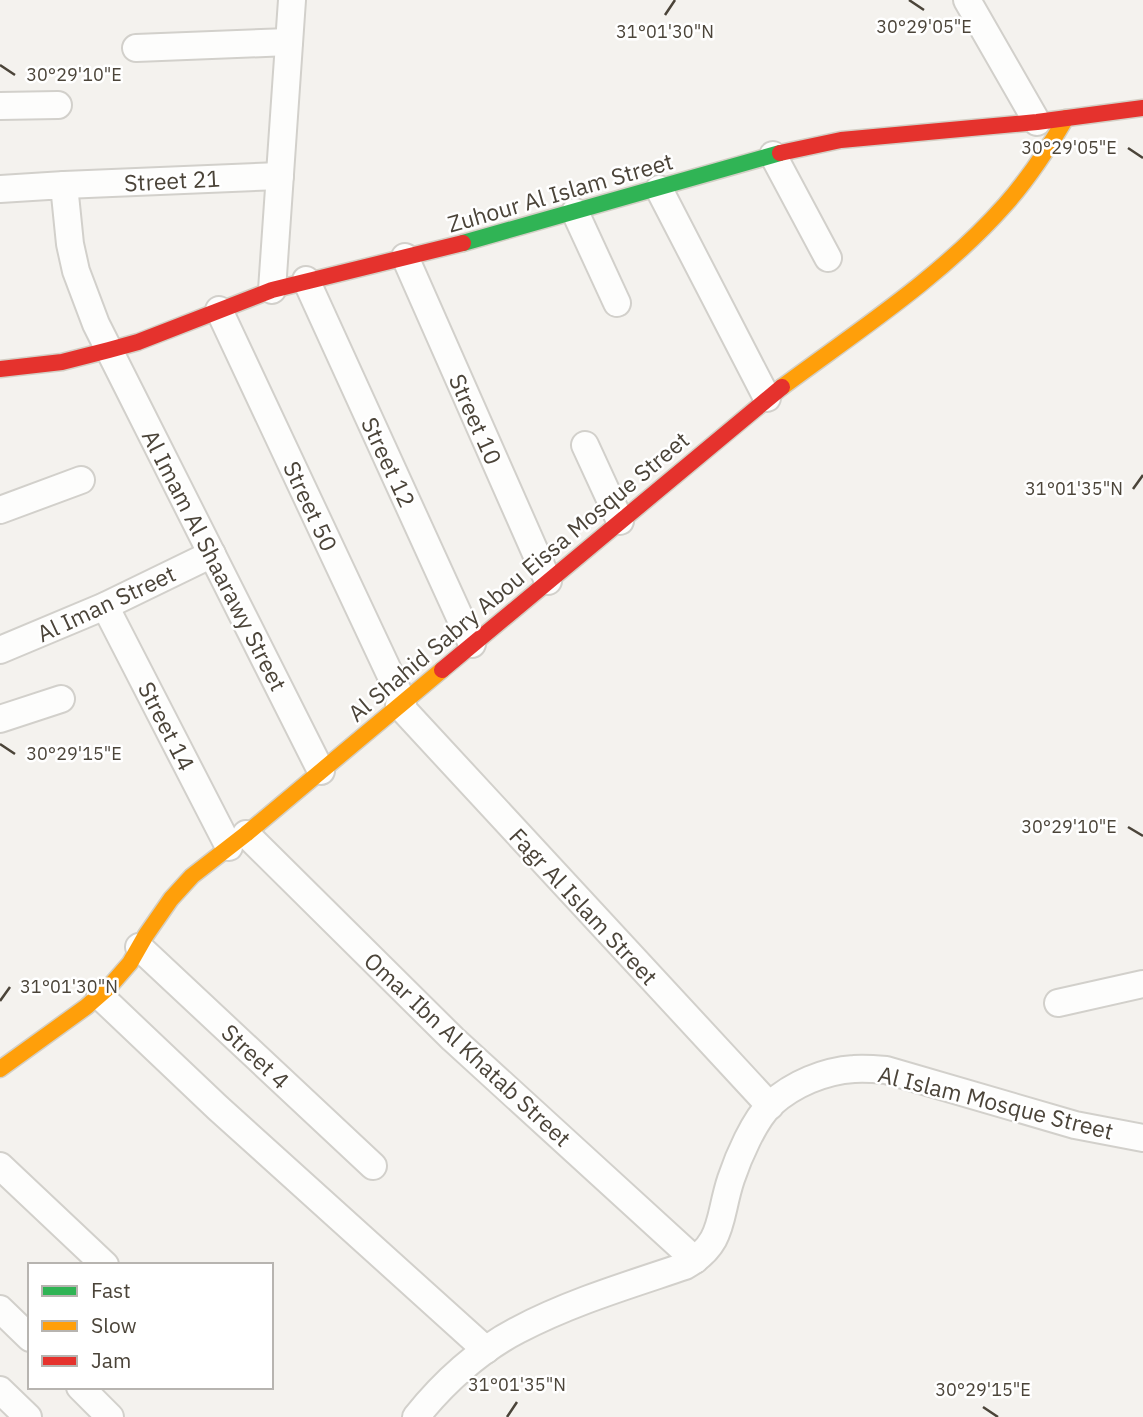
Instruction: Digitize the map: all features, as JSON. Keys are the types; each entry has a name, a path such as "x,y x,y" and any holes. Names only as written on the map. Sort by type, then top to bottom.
{"street":[{"path":"272,290 292,0"},
{"path":"967,0 1037,122"},
{"path":"136,48 289,43"},
{"path":"0,106 58,105"},
{"name":"Zuhour Al Islam Street","path":"0,369 62,362 138,342 272,290 443,249 773,155 841,140 1037,122 1143,108"},
{"name":"Al Shahid Sabry Abou Eissa Mosque Street","path":"0,1069 100,996 121,975 172,899 192,876 767,398 958,252 1005,205 1028,177 1066,118"},
{"path":"773,155 828,258"},
{"name":"Street 21","path":"0,188 280,176"},
{"name":"Al Imam Al Shaarawy Street","path":"64,186 70,244 85,298 321,771"},
{"path":"659,189 767,398"},
{"path":"575,212 617,303"},
{"name":"Street 10","path":"405,257 548,581"},
{"name":"Street 12","path":"306,280 472,644"},
{"name":"Street 50","path":"219,310 401,704"},
{"path":"585,445 620,521"},
{"path":"0,510 81,480"},
{"name":"Al Iman Street","path":"0,650 105,606 212,554"},
{"name":"Street 14","path":"105,606 237,840"},
{"path":"0,719 61,699"},
{"name":"Fagr Al Islam Street","path":"401,704 770,1106"},
{"name":"Omar Ibn Al Khatab Street","path":"237,840 695,1260"},
{"name":"Street 4","path":"139,947 373,1166"},
{"path":"1058,1003 1143,984"},
{"path":"100,996 218,1108 486,1350"},
{"name":"Al Islam Mosque Street","path":"416,1417 432,1398 486,1350 517,1330 584,1300 685,1266 705,1252 718,1231 730,1180 754,1129 770,1106 795,1087 824,1074 854,1069 886,1070 1075,1125 1143,1138"},
{"path":"0,1166 103,1263"},
{"path":"0,1309 28,1336"},
{"path":"82,1389 110,1417"},
{"path":"0,1390 28,1417"}],"traffic: fast":[{"path":"463,243 780,153"}],"traffic: slow":[{"path":"782,387 898,302 954,256 1005,205 1045,152 1066,118"},
{"path":"0,1069 86,1007 110,986 130,963 171,899 192,876 442,670"}],"traffic: jam":[{"path":"780,153 841,140 1037,122 1143,108"},
{"path":"0,369 62,362 109,350 138,342 272,290 463,243"},
{"path":"442,670 782,387"}]}
